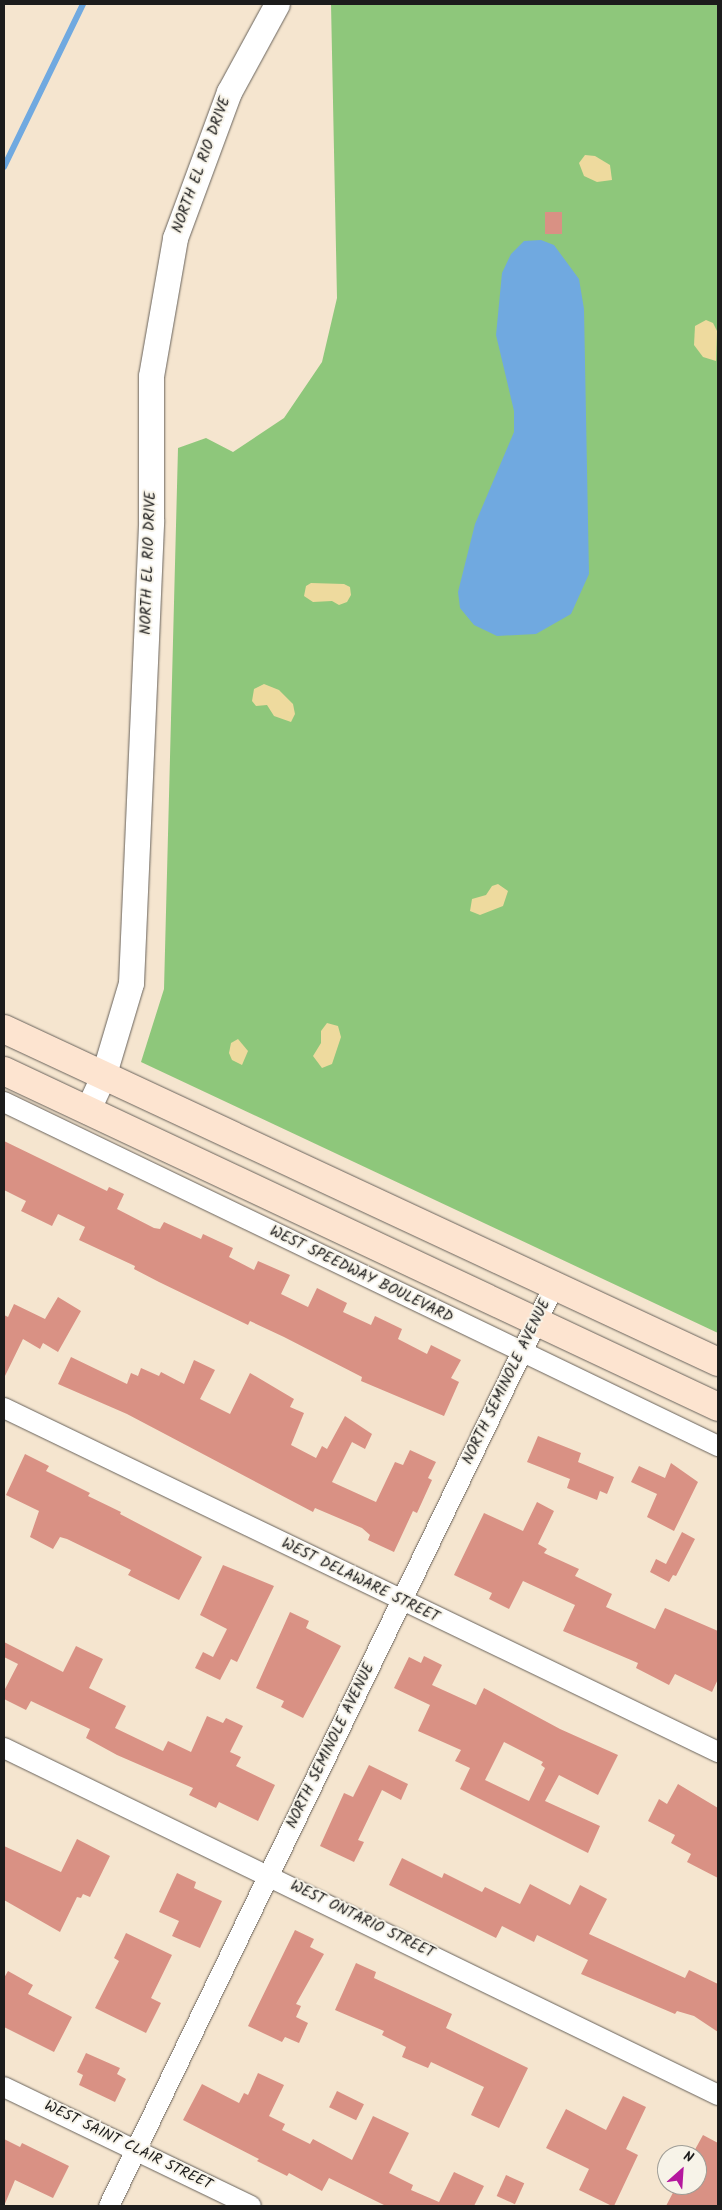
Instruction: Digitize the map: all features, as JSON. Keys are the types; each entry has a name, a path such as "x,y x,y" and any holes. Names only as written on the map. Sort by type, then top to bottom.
{"main road":[{"path":"4,1029 103,1077 718,1362"},
{"name":"WEST SPEEDWAY BOULEVARD","path":"4,1071 718,1407"}],"street":[{"name":"NORTH EL RIO DRIVE","path":"76,1137 103,1077 131,983 151,520 151,376 174,238 229,92 278,4"},
{"name":"WEST SPEEDWAY BOULEVARD","path":"4,1102 718,1446"},
{"name":"NORTH SEMINOLE AVENUE","path":"109,2206 554,1286"},
{"name":"WEST DELAWARE STREET","path":"4,1408 401,1601 718,1752"},
{"name":"WEST ONTARIO STREET","path":"4,1748 269,1875 718,2095"},
{"name":"WEST SAINT CLAIR STREET","path":"4,2087 251,2206"}],"green space":[{"path":"331,4 718,4 718,1333 141,1062 164,989 178,448 206,438 233,452 284,418 322,362 337,298"}],"sand":[{"path":"585,155 595,156 610,165 612,180 597,182 584,176 579,163"},
{"path":"706,320 713,323 717,331 716,361 703,357 694,345 695,326"},
{"path":"311,583 344,584 350,587 351,595 347,602 339,605 332,601 313,602 304,596 306,586"},
{"path":"264,684 279,690 293,704 295,714 291,722 274,716 267,705 256,706 252,701 254,689"},
{"path":"498,884 508,891 503,906 480,915 470,911 472,899 486,895 492,886"},
{"path":"327,1023 338,1026 341,1037 332,1064 322,1068 313,1056 321,1043 321,1031"},
{"path":"238,1039 248,1051 242,1065 232,1060 229,1053 231,1043"}],"water":[{"path":"541,240 554,245 579,279 584,309 589,574 571,614 536,634 497,636 474,625 460,608 458,592 475,524 514,432 514,411 496,335 502,273 511,254 524,241"}],"building":[{"path":"545,212 562,212 562,234 545,234"},
{"path":"4,1141 107,1191 109,1187 124,1194 117,1209 154,1228 160,1229 164,1222 201,1239 203,1234 233,1248 229,1257 254,1270 258,1261 290,1275 281,1294 308,1307 317,1288 347,1303 343,1312 371,1325 375,1316 402,1329 398,1339 427,1354 431,1345 461,1360 451,1378 459,1382 444,1416 361,1381 362,1377 284,1337 250,1321 248,1325 134,1269 135,1266 79,1240 85,1227 58,1214 52,1226 21,1211 26,1201 4,1190"},
{"path":"58,1297 81,1311 58,1352 43,1343 40,1349 23,1339 4,1378 4,1315 8,1317 14,1304 45,1319"},
{"path":"71,1357 127,1384 131,1373 138,1376 141,1368 159,1376 161,1372 184,1384 194,1360 215,1370 200,1399 230,1414 250,1373 294,1399 290,1407 304,1413 291,1445 316,1458 322,1446 327,1449 345,1416 372,1434 365,1449 352,1442 332,1482 376,1502 395,1462 403,1465 410,1450 436,1462 428,1478 432,1480 417,1513 413,1511 394,1552 368,1540 370,1535 362,1528 315,1508 313,1512 127,1414 58,1384"},
{"path":"538,1436 581,1453 578,1462 614,1477 607,1494 600,1491 597,1500 567,1488 570,1479 527,1462"},
{"path":"25,1454 49,1466 46,1471 90,1493 88,1496 202,1557 179,1600 128,1575 131,1570 67,1539 60,1537 53,1549 30,1537 39,1511 6,1495"},
{"path":"671,1463 698,1482 674,1531 647,1517 657,1494 631,1482 639,1466 665,1478"},
{"path":"537,1502 554,1511 538,1544 547,1549 544,1553 579,1569 575,1576 612,1594 606,1607 655,1629 665,1608 718,1631 718,1679 712,1692 675,1674 669,1685 636,1668 638,1663 563,1631 575,1605 523,1581 509,1609 489,1599 492,1593 454,1575 484,1513 523,1531"},
{"path":"682,1532 695,1539 676,1576 673,1575 669,1582 650,1572 656,1559 666,1564"},
{"path":"223,1565 274,1586 237,1662 231,1659 220,1680 195,1668 203,1652 213,1657 227,1629 200,1615"},
{"path":"290,1612 309,1621 306,1628 341,1646 303,1718 281,1707 284,1701 256,1688"},
{"path":"4,1642 63,1672 76,1646 103,1659 89,1688 126,1706 115,1728 163,1751 168,1741 191,1752 207,1716 223,1723 226,1718 243,1726 230,1752 241,1757 236,1766 275,1785 258,1821 219,1802 216,1808 189,1795 193,1788 117,1755 86,1738 90,1729 31,1701 26,1710 4,1699 4,1691 18,1664 4,1657"},
{"path":"424,1656 442,1665 432,1685 476,1705 484,1688 560,1729 618,1755 598,1795 559,1775 545,1801 600,1826 588,1853 460,1789 470,1768 455,1761 461,1750 418,1731 430,1705 394,1688 409,1657 421,1663","holes":["504,1742 543,1762 541,1765 545,1768 529,1801 485,1780"]},
{"path":"369,1765 408,1784 401,1800 382,1790 358,1840 364,1842 354,1862 320,1846 344,1793 353,1797"},
{"path":"678,1784 718,1808 718,1878 687,1862 691,1854 671,1843 675,1835 648,1821 659,1799 667,1804"},
{"path":"77,1839 110,1856 90,1897 83,1894 81,1898 77,1897 60,1932 4,1900 4,1846 61,1872"},
{"path":"402,1858 442,1878 444,1873 482,1892 485,1887 520,1904 530,1884 570,1905 580,1885 607,1899 589,1934 685,1978 689,1970 718,1984 718,2032 694,2016 677,2011 675,2014 581,1974 588,1960 537,1935 534,1942 502,1926 496,1938 389,1885"},
{"path":"177,1873 196,1882 194,1888 222,1901 200,1948 172,1936 179,1921 159,1912"},
{"path":"295,1930 314,1939 310,1947 324,1954 296,2004 301,2006 296,2017 308,2023 299,2043 285,2037 282,2042 248,2026"},
{"path":"126,1933 172,1955 151,1998 161,2003 146,2033 95,2008 119,1961 114,1958"},
{"path":"356,1963 376,1972 374,1978 452,2014 446,2028 528,2068 499,2128 471,2115 484,2087 431,2062 428,2068 402,2057 406,2047 382,2035 384,2031 335,2010"},
{"path":"8,1971 33,1985 28,1994 72,2017 54,2052 4,2027 4,1978"},
{"path":"86,2053 120,2068 117,2074 126,2079 115,2102 79,2085 83,2075 77,2072"},
{"path":"258,2073 284,2085 269,2116 285,2124 282,2130 310,2144 313,2139 352,2160 373,2116 409,2133 389,2173 413,2185 411,2190 439,2202 454,2172 484,2186 474,2206 386,2206 329,2178 322,2191 289,2173 287,2176 257,2161 259,2159 183,2120 202,2084 239,2103 244,2093 248,2095"},
{"path":"337,2091 364,2104 356,2120 329,2107"},
{"path":"623,2096 646,2107 626,2149 638,2155 614,2206 612,2206 579,2190 589,2169 546,2148 566,2109 606,2130"},
{"path":"703,2135 718,2143 718,2206 666,2206 672,2195 707,2195 707,2145 698,2145"},
{"path":"4,2139 20,2147 22,2143 69,2166 53,2198 15,2180 4,2206"},
{"path":"506,2175 524,2183 515,2204 497,2196"}],"waterway":[{"path":"4,167 83,4"}]}
